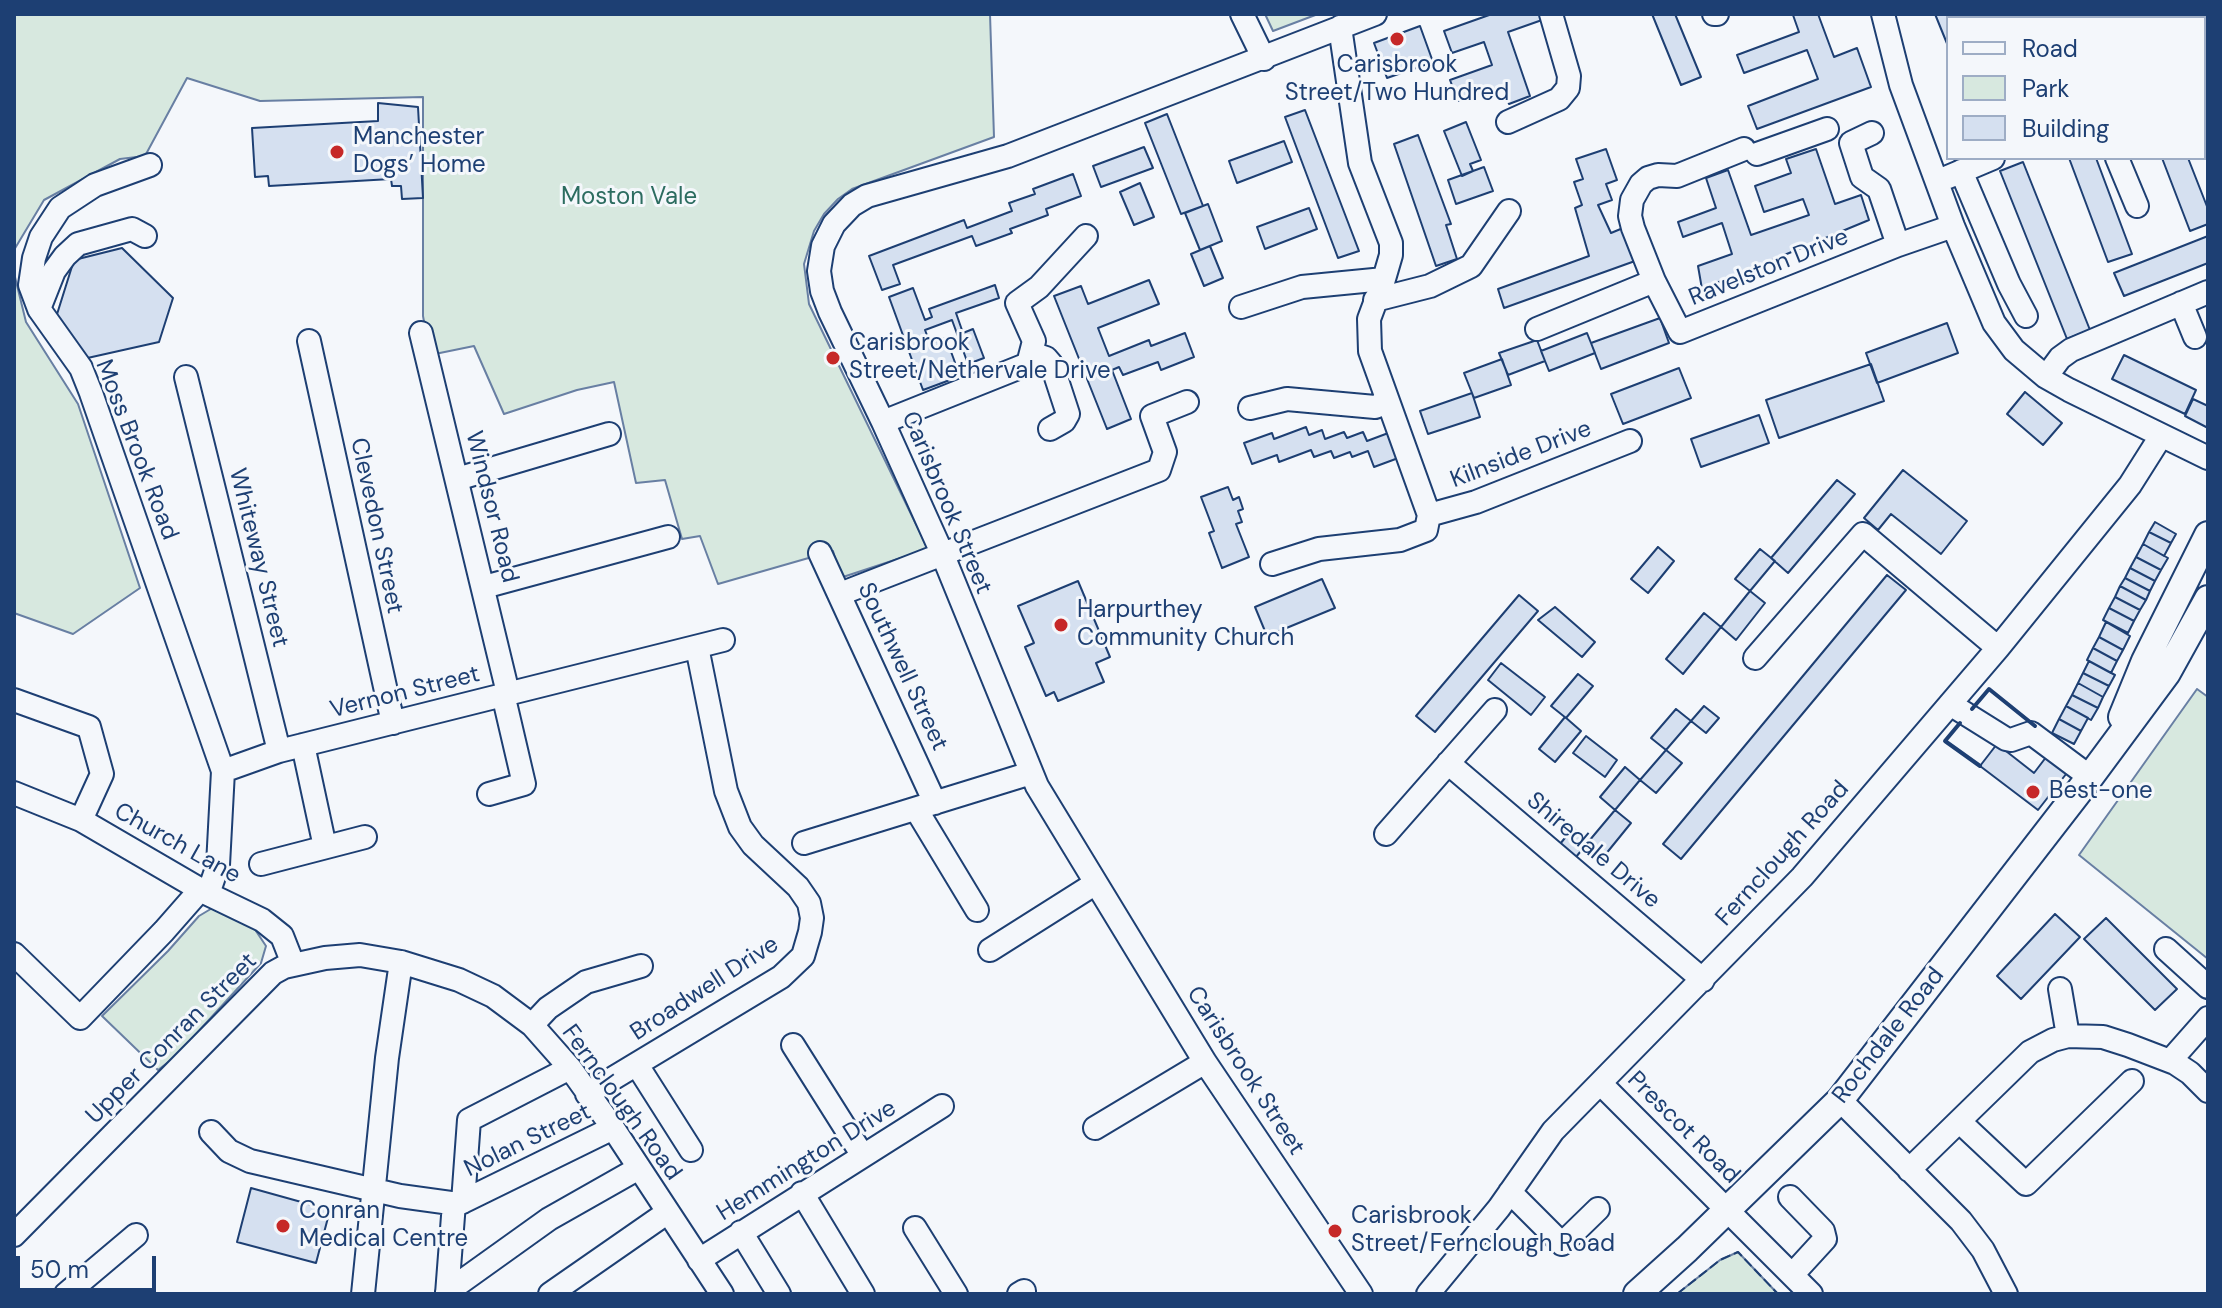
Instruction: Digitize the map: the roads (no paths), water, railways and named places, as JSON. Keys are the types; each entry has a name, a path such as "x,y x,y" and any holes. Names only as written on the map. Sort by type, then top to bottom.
{"main road":[{"name":"Rochdale Road","path":"2109,750 2145,661 2208,535"},
{"name":"Rochdale Road","path":"1637,1294 1840,1100 2167,673 2208,599"}],"street":[{"path":"1242,14 1264,59"},
{"name":"Carisbrook Street","path":"1361,1294 1205,1062 1031,773 942,553 822,291 820,258 828,235 842,214 867,196 1008,156 1375,14"},
{"path":"1508,122 1559,99 1568,88 1569,76 1551,14"},
{"path":"1883,14 1901,85 1953,226 1994,323 2014,350 2046,377 2208,458"},
{"path":"1340,27 1360,163 1391,243 1391,255 1369,319 1370,351 1427,523"},
{"name":"Ravelston Drive","path":"1827,129 1741,150 1677,176 1648,178 1636,192 1629,208 1630,216 1654,281 1680,332 1953,226"},
{"path":"1872,133 1851,143 1862,177 1879,189 1898,245"},
{"path":"1936,182 1988,160"},
{"path":"2118,160 2137,206"},
{"name":"Moss Brook Road","path":"150,165 95,185 60,208 41,237 30,285 39,309 81,368 91,393 223,771"},
{"path":"1961,171 2009,284 2026,316"},
{"path":"1375,300 1430,286 1466,269 1506,223"},
{"path":"39,309 54,271 78,244 132,229 145,236"},
{"path":"883,422 1028,364 1034,341 1017,303 1039,287 1086,236"},
{"path":"1241,307 1302,287 1384,279"},
{"path":"1537,329 1654,281"},
{"path":"2046,377 2060,358 2071,350 2208,292"},
{"path":"2181,303 2195,337"},
{"name":"Windsor Road","path":"421,333 484,587 524,784 489,794"},
{"name":"Clevedon Street","path":"309,341 393,723"},
{"path":"1031,353 1046,358 1052,365 1068,414 1064,421 1050,429"},
{"name":"Whiteway Street","path":"186,377 279,751"},
{"path":"1250,408 1287,399 1375,407 1388,402"},
{"path":"840,594 1159,470 1165,452 1152,416 1187,402"},
{"path":"457,479 609,434"},
{"name":"Fernclough Road","path":"1428,1294 1473,1241 1553,1131 1802,877 1998,648 2130,485 2161,436"},
{"name":"Kilnside Drive","path":"1272,564 1319,549 1400,540 1427,523 1630,441"},
{"path":"1755,658 1863,534 1998,648"},
{"path":"484,587 668,537"},
{"name":"Southwell Street","path":"820,553 840,594 926,806 977,910"},
{"name":"Vernon Street","path":"223,771 279,751 723,640"},
{"name":"Broadwell Drive","path":"587,1094 781,977 803,956 812,918 809,903 798,887 753,845 740,827 726,791 697,647"},
{"path":"14,700 89,727 102,774 81,820"},
{"path":"1950,704 2006,739 2031,733 2090,777"},
{"path":"1386,834 1495,710"},
{"path":"303,745 325,847"},
{"name":"Shiredale Drive","path":"1448,763 1703,980"},
{"path":"14,954 80,1018 204,892 218,865 223,771"},
{"path":"804,843 1031,773"},
{"name":"Church Lane","path":"14,793 81,820 204,892 262,920 282,936 293,964"},
{"path":"261,864 365,837"},
{"path":"990,950 1096,883"},
{"path":"2166,949 2208,987"},
{"name":"Upper Conran Street","path":"14,1235 279,969 342,955 401,962"},
{"path":"363,1294 393,1004 401,962"},
{"name":"Fernclough Road","path":"401,962 459,980 482,991 513,1009 532,1025 570,1068 613,1128 722,1294"},
{"path":"532,1025 548,1008 586,982 641,966"},
{"path":"2060,989 2068,1036"},
{"path":"2170,1061 2208,1018"},
{"path":"1909,1170 2030,1052 2068,1036 2103,1037 2170,1061 2190,1073 2208,1091"},
{"path":"793,1045 863,1156"},
{"path":"1095,1128 1205,1062"},
{"path":"637,1065 691,1150"},
{"path":"447,1293 469,1120 570,1068"},
{"path":"1960,1122 2026,1184 2132,1081"},
{"name":"Prescot Road","path":"1601,1084 1811,1294"},
{"path":"1840,1100 1961,1221 1983,1250 2006,1294"},
{"name":"Hemmington Drive","path":"699,1260 942,1106"},
{"name":"Nolan Street","path":"211,1132 229,1151 250,1161 373,1190 458,1202 613,1128"},
{"path":"447,1293 549,1219 639,1168"},
{"path":"1510,1192 1562,1244 1598,1209"},
{"path":"802,1193 863,1294"},
{"path":"1790,1197 1825,1234 1823,1242 1792,1275"},
{"path":"550,1294 668,1212"},
{"path":"915,1228 956,1294"},
{"path":"741,1232 779,1294"},
{"path":"66,1294 136,1235"}],"place":[{"name":"Carisbrook Street/Two Hundred","path":"1397,39"},
{"name":"Manchester Dogs’ Home","path":"337,152"},
{"name":"Carisbrook Street/Nethervale Drive","path":"833,358"},
{"name":"Harpurthey Community Church","path":"1061,625"},
{"name":"Best-one","path":"2033,792"},
{"name":"Conran Medical Centre","path":"283,1226"},
{"name":"Carisbrook Street/Fernclough Road","path":"1335,1231"}],"park label":[{"name":"Moston Vale","path":"629,198"}]}
